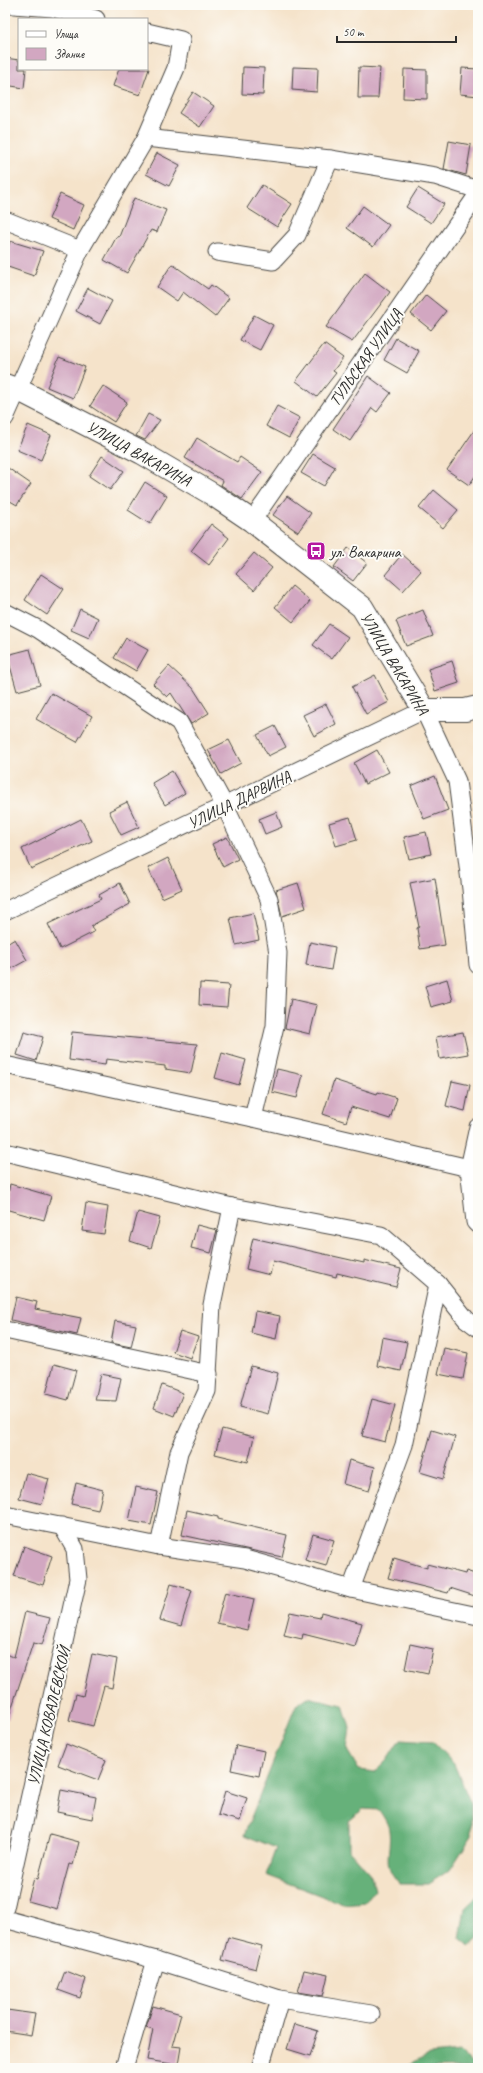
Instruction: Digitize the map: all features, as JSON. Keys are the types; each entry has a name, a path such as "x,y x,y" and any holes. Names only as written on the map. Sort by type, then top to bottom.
{"street":[{"path":"14,5 52,8 92,18"},
{"path":"5,418 12,388 80,250 146,138 176,68 181,40 148,32"},
{"path":"146,138 330,159 435,176 478,190"},
{"path":"216,252 274,261 297,235 330,159"},
{"name":"ТУЛЬСКАЯ УЛИЦА","path":"252,521 478,194"},
{"path":"5,220 80,250"},
{"name":"УЛИЦА ВАКАРИНА","path":"12,388 142,453 212,494 252,521 362,607 424,710 458,781 471,889 478,965"},
{"path":"5,612 38,629 179,722 225,806 269,899 278,953 275,1026 253,1118"},
{"name":"УЛИЦА ДАРВИНА","path":"5,911 424,710 465,710 478,706"},
{"path":"5,1065 253,1118 469,1168"},
{"path":"478,1127 469,1168 475,1222 478,1225"},
{"path":"5,1152 232,1207 381,1234 438,1284 466,1319 478,1328"},
{"path":"159,1546 180,1452 206,1391 209,1374 212,1305 232,1207"},
{"path":"351,1589 404,1445 438,1284"},
{"path":"5,1330 209,1374"},
{"path":"5,1515 159,1546 244,1559 351,1589 478,1616"},
{"name":"УЛИЦА КОВАЛЕВСКОЙ","path":"5,1908 78,1579 75,1549 62,1526"},
{"path":"5,1919 156,1960 280,1999 371,2014"},
{"path":"124,2068 156,1960"},
{"path":"260,2068 280,1999"}],"green space":[{"path":"308,1697 343,1705 350,1728 347,1750 359,1770 375,1772 387,1760 400,1740 433,1742 454,1764 471,1804 471,1837 450,1870 428,1884 400,1884 390,1870 388,1858 390,1838 386,1822 379,1810 363,1809 349,1821 349,1850 371,1875 375,1890 366,1902 343,1904 266,1875 276,1848 244,1835 296,1705"},
{"path":"478,1896 478,1939 469,1947 460,1938 465,1908"},
{"path":"460,2052 476,2068 403,2068 429,2055"}],"building":[{"path":"5,58 18,60 18,70 26,70 24,88 5,85"},
{"path":"243,67 264,68 263,95 242,94"},
{"path":"293,67 318,68 317,92 292,90"},
{"path":"359,67 380,68 378,98 358,98"},
{"path":"462,68 478,69 478,96 460,94"},
{"path":"149,69 140,95 113,86 119,70"},
{"path":"404,69 427,70 427,99 403,98"},
{"path":"193,92 214,106 200,127 179,113"},
{"path":"449,141 471,145 466,175 444,169"},
{"path":"157,153 180,165 169,186 146,174"},
{"path":"262,185 292,204 277,227 247,208"},
{"path":"418,188 444,204 431,223 406,207"},
{"path":"60,194 84,205 73,230 49,219"},
{"path":"134,198 166,210 157,232 151,230 127,273 104,260 117,236 119,237"},
{"path":"363,206 389,225 373,247 347,228"},
{"path":"10,241 43,251 34,276 5,266 5,257"},
{"path":"172,264 208,289 211,285 229,298 215,317 183,292 177,301 157,287"},
{"path":"365,273 390,292 352,342 326,327"},
{"path":"88,288 112,301 100,324 76,311"},
{"path":"426,295 446,311 431,330 411,314"},
{"path":"254,315 273,325 260,350 240,340"},
{"path":"396,338 419,351 407,373 384,360"},
{"path":"324,344 343,358 333,371 336,373 317,397 296,381"},
{"path":"59,357 85,367 73,398 47,387"},
{"path":"368,376 391,393 377,412 372,408 350,441 333,429"},
{"path":"103,386 127,402 114,422 90,406"},
{"path":"277,406 300,418 289,438 266,426"},
{"path":"148,414 160,420 145,440 136,436"},
{"path":"28,425 51,435 41,460 17,450"},
{"path":"478,425 478,472 469,485 447,470"},
{"path":"197,438 237,462 240,457 262,472 242,499 221,485 223,481 185,458"},
{"path":"313,454 335,467 324,486 301,473"},
{"path":"102,456 124,471 110,490 89,476"},
{"path":"5,466 31,484 17,505 5,498"},
{"path":"145,482 167,496 150,524 128,510"},
{"path":"434,490 458,510 443,528 419,508"},
{"path":"287,496 311,513 298,532 273,515"},
{"path":"211,524 229,538 209,565 191,551"},
{"path":"348,548 367,563 353,581 334,567"},
{"path":"254,553 272,568 254,590 236,574"},
{"path":"402,554 421,571 403,591 385,575"},
{"path":"41,574 64,589 47,615 25,600"},
{"path":"292,586 310,601 293,622 275,607"},
{"path":"80,609 98,618 89,638 71,630"},
{"path":"423,610 433,636 406,646 396,621"},
{"path":"329,624 348,637 332,659 313,645"},
{"path":"126,638 148,650 136,671 114,658"},
{"path":"30,649 40,685 17,691 7,655"},
{"path":"452,661 459,683 435,691 428,669"},
{"path":"169,666 193,688 209,713 191,724 171,693 167,697 153,684"},
{"path":"375,675 389,702 366,714 352,687"},
{"path":"51,693 92,716 77,742 36,719"},
{"path":"326,704 336,724 314,736 303,715"},
{"path":"275,726 286,747 268,756 257,735"},
{"path":"229,740 241,763 221,774 208,750"},
{"path":"377,750 389,772 365,784 354,763"},
{"path":"172,771 185,793 165,805 152,783"},
{"path":"435,776 448,810 424,819 411,786"},
{"path":"127,802 139,827 121,835 109,811"},
{"path":"276,812 282,827 265,834 259,819"},
{"path":"350,817 357,840 336,846 329,823"},
{"path":"81,819 92,841 31,869 22,849"},
{"path":"426,832 431,854 409,859 404,837"},
{"path":"227,837 238,859 223,867 212,844"},
{"path":"168,858 182,889 162,898 148,868"},
{"path":"435,878 445,945 420,949 417,928 419,927 410,883"},
{"path":"120,883 130,904 91,926 94,932 60,949 48,924 101,899 99,895"},
{"path":"298,883 306,908 282,916 276,890"},
{"path":"253,913 259,940 236,945 230,918"},
{"path":"15,939 27,960 9,970 5,963 5,945"},
{"path":"310,942 335,947 331,970 306,965"},
{"path":"447,979 453,1001 431,1007 425,986"},
{"path":"200,983 229,985 227,1007 199,1005"},
{"path":"291,999 317,1005 310,1034 285,1028"},
{"path":"24,1032 43,1037 36,1061 17,1055"},
{"path":"72,1032 197,1044 191,1073 165,1069 165,1066 106,1059 105,1065 69,1060"},
{"path":"463,1032 468,1054 440,1059 436,1037"},
{"path":"222,1053 246,1060 239,1085 215,1078"},
{"path":"277,1069 303,1075 297,1098 272,1092"},
{"path":"334,1080 377,1094 378,1092 397,1098 390,1119 351,1107 346,1122 323,1114"},
{"path":"452,1081 470,1085 465,1111 446,1106"},
{"path":"10,1184 51,1196 44,1220 5,1209"},
{"path":"86,1203 108,1207 104,1234 82,1231"},
{"path":"138,1212 160,1218 151,1248 130,1241"},
{"path":"197,1225 217,1230 211,1253 191,1248"},
{"path":"253,1238 364,1263 364,1260 401,1269 396,1287 337,1273 336,1277 273,1261 270,1275 246,1269"},
{"path":"16,1297 37,1302 35,1309 81,1318 77,1335 11,1320"},
{"path":"255,1311 280,1316 276,1339 251,1333"},
{"path":"115,1321 136,1325 131,1347 111,1343"},
{"path":"180,1331 198,1337 190,1358 173,1352"},
{"path":"382,1337 407,1342 401,1371 377,1366"},
{"path":"444,1348 468,1353 463,1379 438,1374"},
{"path":"54,1364 76,1370 68,1400 46,1394"},
{"path":"251,1366 278,1373 268,1414 240,1407"},
{"path":"101,1374 121,1378 116,1401 95,1400"},
{"path":"162,1385 183,1393 174,1416 154,1408"},
{"path":"372,1399 395,1405 385,1442 362,1436"},
{"path":"222,1429 254,1437 248,1462 215,1454"},
{"path":"432,1430 455,1437 443,1479 420,1472"},
{"path":"349,1460 375,1467 369,1491 343,1484"},
{"path":"26,1473 49,1479 42,1504 19,1498"},
{"path":"76,1483 103,1490 98,1510 71,1504"},
{"path":"136,1487 158,1492 151,1525 129,1521"},
{"path":"187,1510 218,1517 218,1519 287,1535 282,1557 182,1535"},
{"path":"313,1534 334,1540 326,1566 305,1560"},
{"path":"24,1546 52,1556 43,1585 14,1576"},
{"path":"394,1558 427,1568 427,1564 465,1574 466,1571 478,1575 478,1597 450,1588 448,1593 388,1578"},
{"path":"171,1584 192,1590 181,1626 160,1620"},
{"path":"225,1592 254,1599 247,1630 217,1623"},
{"path":"25,1612 50,1618 42,1645 33,1643 8,1719 5,1719 5,1654 14,1657"},
{"path":"290,1612 320,1618 321,1612 362,1623 355,1647 303,1634 302,1639 284,1635"},
{"path":"410,1644 433,1649 428,1674 405,1669"},
{"path":"92,1654 117,1659 112,1688 104,1686 93,1726 69,1720 76,1694 83,1696"},
{"path":"66,1744 106,1760 98,1780 58,1765"},
{"path":"236,1745 264,1751 259,1776 231,1770"},
{"path":"61,1790 96,1797 92,1819 57,1812"},
{"path":"225,1791 247,1798 240,1821 218,1815"},
{"path":"50,1834 79,1842 73,1865 69,1864 57,1909 28,1901 34,1878 38,1879"},
{"path":"228,1937 262,1946 256,1969 222,1960"},
{"path":"304,1970 328,1975 323,1996 298,1992"},
{"path":"65,1971 86,1979 80,1998 58,1990"},
{"path":"153,2006 181,2014 172,2046 181,2047 178,2065 147,2060 153,2029 146,2027"},
{"path":"7,2010 35,2014 31,2035 5,2031"},
{"path":"295,2024 318,2031 310,2056 287,2049"}],"place":[{"name":"ул. Вакарина","path":"316,551"}]}
